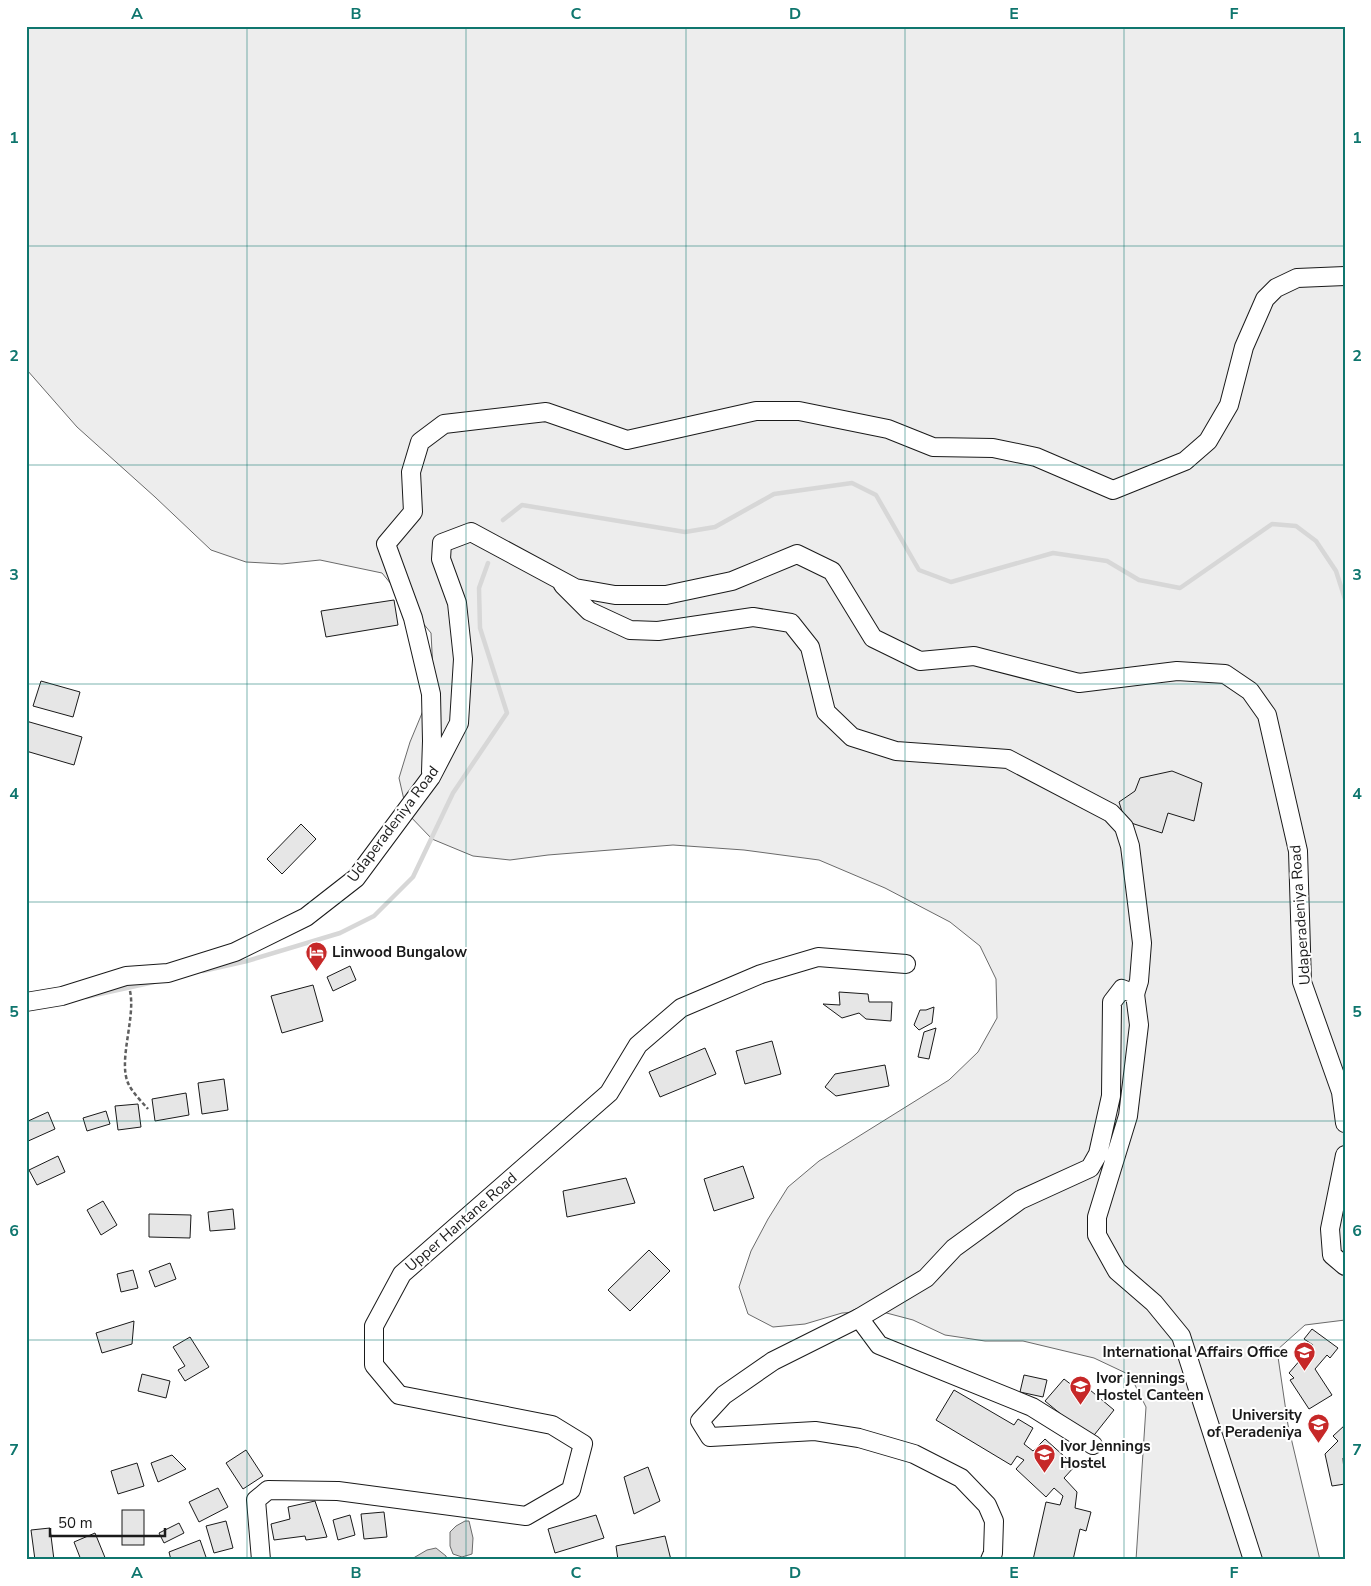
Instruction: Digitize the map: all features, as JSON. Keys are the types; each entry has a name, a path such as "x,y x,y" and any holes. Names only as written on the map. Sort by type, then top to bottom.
{"street":[{"path":"431,777 431,694 413,618 386,544 413,512 412,472 420,442 444,424 546,412 627,440 756,411 800,411 888,429 933,447 994,448 1036,456 1113,490 1185,461 1208,441 1229,405 1244,347 1265,299 1276,288 1297,278 1345,276"},
{"name":"Udaperadeniya Road","path":"26,1002 62,996 126,976 168,973 235,952 306,917 356,878 431,777 459,723 463,659 457,603 441,559 442,543 471,532 575,588 615,595 666,594 732,581 797,554 832,571 874,638 920,661 974,656 1079,683 1176,671 1225,674 1250,690 1267,715 1298,851 1302,982 1341,1092 1345,1122"},
{"path":"555,577 590,611 630,630 658,631 753,617 791,623 810,647 826,712 852,737 896,751 1008,760 1111,813 1124,827 1130,846 1142,943 1139,981 1135,994 1139,1025 1128,1116 1097,1217 1097,1235 1117,1271 1154,1303 1181,1336 1253,1560"},
{"name":"Upper Hantane Road","path":"261,1560 256,1500 268,1490 338,1491 526,1516 571,1490 583,1444 552,1425 399,1395 374,1366 374,1326 402,1274 609,1093 638,1045 681,1008 761,974 818,957 906,964"},
{"path":"990,1560 993,1553 994,1521 987,1505 961,1478 914,1454 859,1438 815,1432 710,1437 700,1422 724,1395 773,1361 860,1318 926,1278 954,1248 1020,1200 1090,1168 1098,1154 1110,1096 1112,1002 1122,990 1135,994"},
{"path":"1345,1155 1330,1229 1332,1255 1345,1266"},
{"path":"860,1318 880,1345 1032,1407 1093,1445"}],"path":[{"path":"132,1000 125,1063 128,1084 148,1109"}],"shaded area":[{"path":"26,26 1345,26 1345,1320 1305,1325 1277,1350 1288,1425 1320,1560 1136,1560 1146,1407 1130,1375 1094,1358 1023,1341 985,1341 945,1335 913,1320 879,1311 842,1313 805,1324 773,1327 748,1314 739,1287 751,1251 788,1187 819,1161 949,1080 978,1052 997,1018 996,979 980,946 950,922 885,888 819,860 744,850 673,845 510,860 473,856 432,839 407,813 399,778 410,742 425,706 433,670 431,633 382,573 320,560 282,564 246,562 211,550 77,427 27,370"},
{"path":"465,1521 469,1521 473,1538 472,1554 462,1557 453,1554 450,1546 450,1532"},
{"path":"436,1548 446,1556 447,1560 410,1560 427,1550"}],"building":[{"path":"394,600 398,625 326,637 321,611"},
{"path":"41,681 80,692 73,717 33,706"},
{"path":"26,721 82,737 74,765 26,751"},
{"path":"1172,771 1202,783 1194,821 1168,813 1162,833 1125,821 1119,802 1135,791 1140,778"},
{"path":"301,824 316,839 282,874 267,859"},
{"path":"350,966 356,980 333,991 327,977"},
{"path":"313,985 323,1021 282,1033 271,996"},
{"path":"839,992 868,994 869,1002 892,1002 891,1021 866,1019 859,1013 842,1018 823,1004 840,1005"},
{"path":"934,1007 932,1023 919,1030 914,1025 920,1010"},
{"path":"936,1028 929,1059 918,1057 924,1032"},
{"path":"772,1041 781,1074 745,1084 736,1051"},
{"path":"705,1048 716,1074 660,1097 649,1072"},
{"path":"885,1065 889,1086 836,1096 825,1087 835,1074"},
{"path":"224,1079 228,1110 202,1114 198,1083"},
{"path":"186,1093 189,1115 155,1121 152,1099"},
{"path":"138,1104 141,1127 118,1130 115,1106"},
{"path":"106,1111 110,1124 87,1131 83,1118"},
{"path":"48,1112 55,1129 26,1142 26,1122"},
{"path":"58,1156 65,1172 37,1185 29,1170"},
{"path":"743,1166 754,1198 714,1211 704,1179"},
{"path":"626,1178 635,1203 567,1217 563,1191"},
{"path":"103,1201 117,1225 101,1235 87,1210"},
{"path":"233,1209 235,1229 210,1231 208,1212"},
{"path":"149,1214 191,1215 190,1238 149,1237"},
{"path":"649,1250 670,1271 630,1311 608,1290"},
{"path":"170,1263 176,1279 155,1287 149,1271"},
{"path":"133,1270 138,1288 121,1292 117,1274"},
{"path":"134,1321 132,1344 102,1353 96,1333"},
{"name":"International Affairs Office","path":"1312,1329 1338,1348 1330,1358 1327,1355 1315,1369 1332,1395 1309,1409 1290,1380 1294,1378 1289,1373 1313,1345 1304,1339"},
{"path":"190,1337 209,1367 185,1381 178,1370 185,1366 173,1347"},
{"path":"142,1374 170,1381 166,1398 138,1391"},
{"path":"1024,1375 1047,1380 1043,1397 1020,1392"},
{"name":"Ivor jennings Hostel Canteen","path":"1064,1379 1073,1386 1078,1380 1114,1410 1091,1439 1045,1401"},
{"name":"Ivor Jennings Hostel","path":"954,1390 1014,1425 1018,1419 1033,1428 1024,1444 1033,1451 1045,1439 1075,1466 1064,1478 1077,1492 1075,1508 1091,1512 1086,1531 1080,1529 1073,1560 1033,1560 1046,1502 1060,1505 1063,1496 1054,1488 1046,1497 1016,1469 1024,1460 1017,1456 1011,1465 936,1420"},
{"path":"1345,1425 1345,1456 1343,1458 1345,1484 1332,1486 1325,1454 1338,1441 1333,1436"},
{"path":"246,1450 263,1476 243,1489 226,1463"},
{"path":"172,1455 186,1469 158,1482 151,1463"},
{"path":"137,1463 144,1486 118,1494 111,1471"},
{"path":"648,1467 660,1501 634,1514 624,1477"},
{"path":"218,1488 228,1507 199,1522 189,1502"},
{"path":"315,1501 327,1537 306,1540 305,1536 274,1540 271,1524 290,1519 288,1507"},
{"path":"122,1510 144,1510 144,1545 122,1545"},
{"path":"384,1512 387,1537 364,1539 361,1514"},
{"path":"350,1515 355,1535 338,1540 333,1520"},
{"path":"596,1515 604,1538 555,1553 548,1529"},
{"path":"226,1521 233,1548 214,1553 206,1526"},
{"path":"179,1523 184,1533 164,1543 159,1533"},
{"path":"50,1528 54,1560 35,1560 31,1530"},
{"path":"95,1533 106,1560 81,1560 74,1542"},
{"path":"665,1536 671,1560 618,1560 616,1546"},
{"path":"200,1540 207,1560 171,1560 169,1552"}],"waterway":[{"path":"503,520 522,505 685,532 715,527 774,494 852,483 876,495 919,570 951,582 1053,553 1107,561 1139,580 1180,588 1272,524 1296,526 1316,541 1336,571 1345,599"},
{"path":"203,971 247,961 340,933 374,916 413,877 453,793 507,713 480,628 479,588 488,563"},
{"path":"86,997 154,982"}],"place":[{"name":"Linwood Bungalow","path":"316,971"},
{"name":"International Affairs Office","path":"1304,1371"},
{"name":"Ivor jennings Hostel Canteen","path":"1080,1406"},
{"name":"University of Peradeniya","path":"1318,1443"},
{"name":"Ivor Jennings Hostel","path":"1044,1474"}]}
